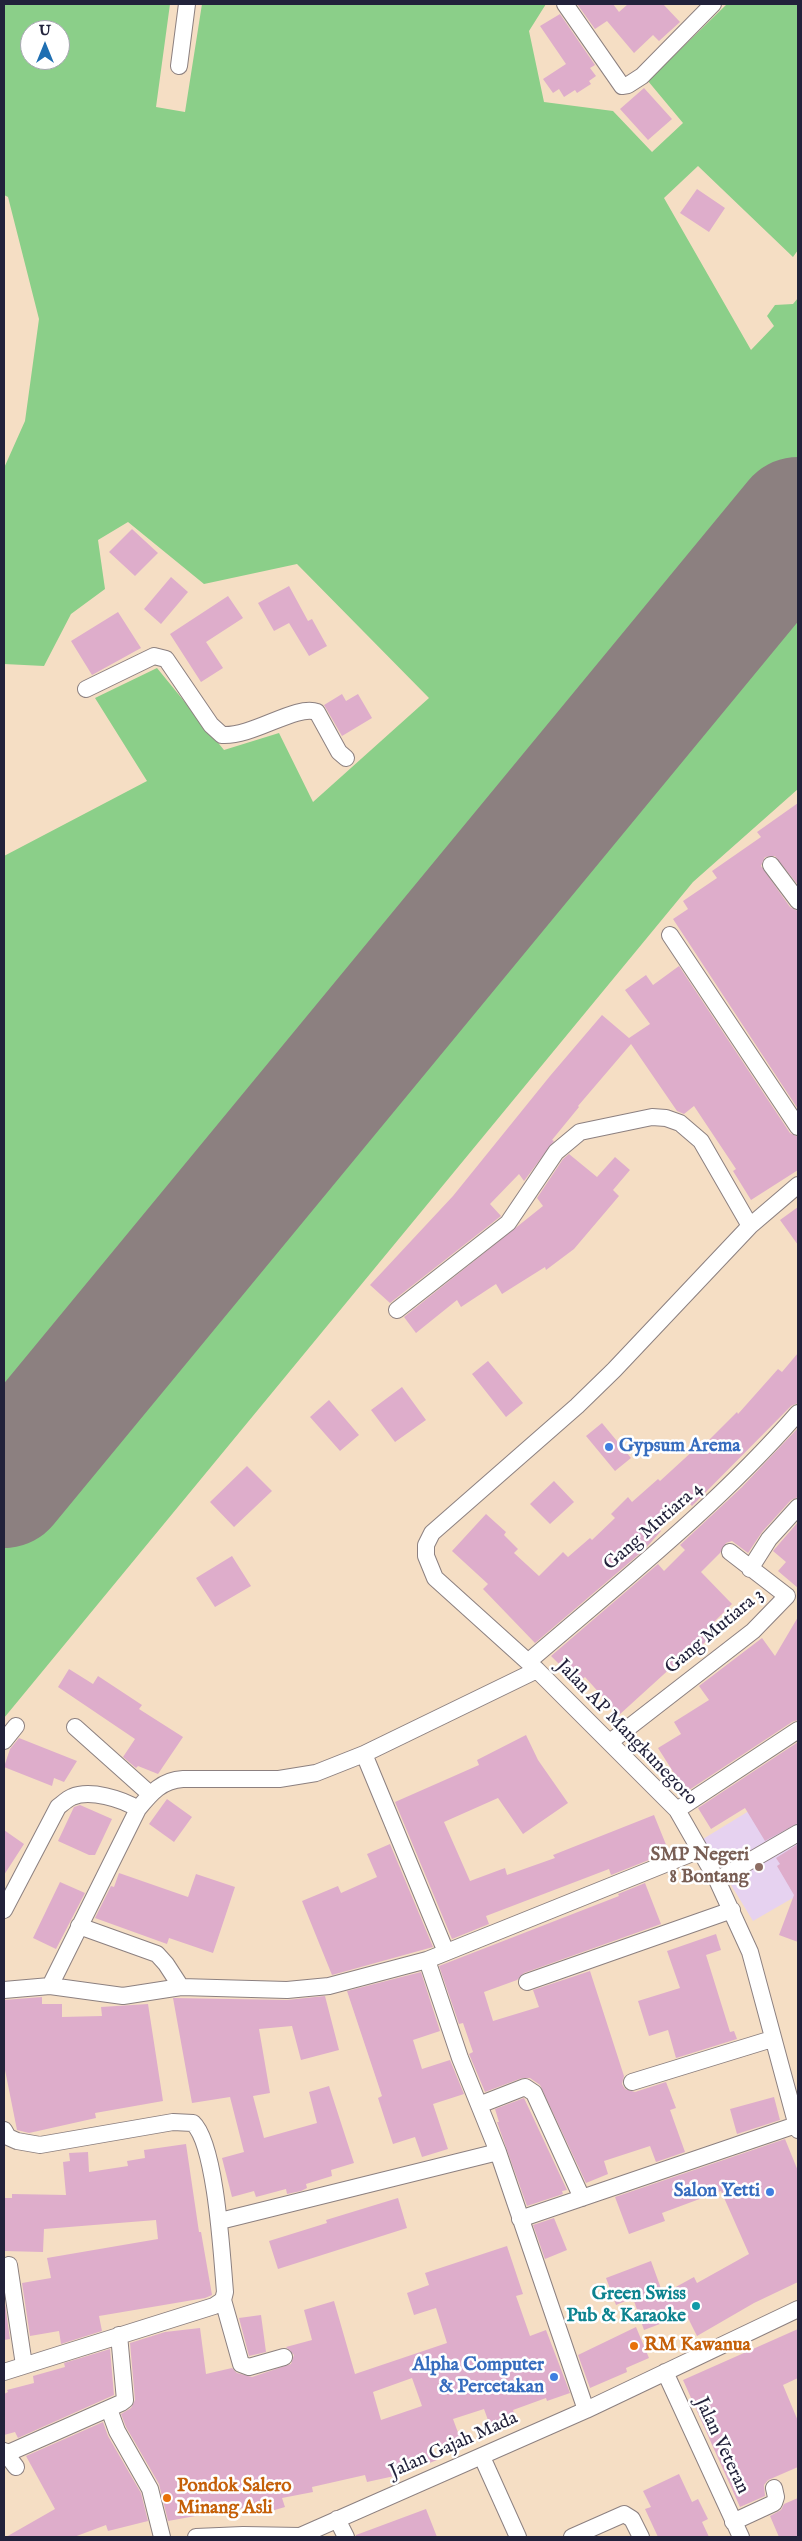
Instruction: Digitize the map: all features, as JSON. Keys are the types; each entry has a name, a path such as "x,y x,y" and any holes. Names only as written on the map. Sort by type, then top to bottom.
{"street":[{"path":"179,66 187,4"},
{"path":"565,4 622,86 628,85 642,76 713,4"},
{"path":"86,689 148,659 160,656 166,659 211,725 222,735 250,732 301,711 312,711 317,712 339,752 346,758"},
{"path":"771,865 798,901"},
{"path":"670,935 798,1127"},
{"path":"397,1310 508,1224 556,1152 580,1132 652,1117 666,1118 680,1123 701,1141 750,1226 798,1185"},
{"name":"Jalan AP Mangkunegoro","path":"750,1226 608,1376 432,1533 426,1545 426,1556 435,1578 532,1666 677,1810 717,1880 750,1952 797,2127"},
{"name":"Gang Mutiara 4","path":"50,1986 138,1809 150,1794 170,1780 299,1777 316,1773 364,1754 532,1666 714,1502 758,1460 798,1413"},
{"path":"750,1569 769,1539 798,1507"},
{"name":"Gang Mutiara 3","path":"610,1742 753,1631 793,1593 750,1569 730,1552"},
{"path":"4,1741 16,1726"},
{"path":"76,1727 150,1794"},
{"path":"677,1810 798,1730"},
{"path":"364,1754 446,1952"},
{"path":"4,1910 58,1807 72,1797 87,1795 113,1798 138,1809"},
{"path":"717,1880 798,1833"},
{"path":"4,1990 50,1986 123,1996 181,1987 309,1988 329,1986 427,1960 700,1850"},
{"path":"527,1982 732,1910"},
{"path":"79,1926 157,1954 181,1987"},
{"path":"427,1960 460,2058 498,2152 586,2410"},
{"path":"632,2082 772,2039"},
{"path":"479,2105 525,2087 534,2093 582,2198"},
{"path":"5,2136 17,2141 40,2145 173,2122 193,2123 203,2137 220,2221 225,2292 223,2300 241,2364 249,2367 284,2357"},
{"path":"520,2219 797,2127"},
{"path":"220,2221 498,2152"},
{"path":"9,2265 24,2365"},
{"path":"4,2372 214,2306 223,2300"},
{"name":"Jalan Gajah Mada","path":"196,2537 243,2535 300,2537 586,2410 798,2309"},
{"path":"16,2468 5,2453 125,2400 119,2335"},
{"name":"Jalan Veteran","path":"665,2372 740,2537"},
{"path":"108,2409 117,2431 150,2489 162,2537"},
{"path":"482,2457 518,2537"},
{"path":"733,2522 774,2503 776,2497 774,2488"},
{"path":"572,2537 624,2514 632,2519 641,2537"},
{"path":"337,2519 346,2537"}],"shaded area":[{"name":"SMP Negeri 8 Bontang","path":"798,1781 798,1895 753,1921 703,1839"}],"green space":[{"path":"4,4 170,4 156,107 185,112 202,4 546,4 529,31 544,102 613,111 652,152 683,123 648,81 727,4 798,4 798,250 793,257 698,166 664,198 751,350 774,326 767,316 775,305 793,304 798,298 798,469 4,1432 4,856 147,781 95,698 157,668 224,750 279,733 313,802 429,698 297,564 204,584 128,522 98,540 105,589 71,614 44,666 4,664 4,468 25,421 39,319 8,197 4,195"},
{"path":"798,573 798,789 693,882 4,1718 4,1535"}],"building":[{"path":"577,4 613,4 619,12 628,4 663,4 680,22 659,41 653,35 634,53 607,21 595,29"},
{"path":"560,14 595,65 590,68 596,76 589,81 591,84 577,93 575,90 564,97 559,89 553,93 543,79 566,64 540,26"},
{"path":"644,88 672,119 648,140 620,109"},
{"path":"697,189 725,208 709,232 680,213"},
{"path":"132,529 158,553 135,576 109,552"},
{"path":"171,577 188,592 161,624 144,609"},
{"path":"289,586 308,621 312,619 327,646 309,656 289,623 274,631 258,603"},
{"path":"228,596 243,618 206,642 223,668 201,682 170,634"},
{"path":"118,612 141,648 92,675 71,641"},
{"path":"342,694 346,701 358,694 372,718 342,736 324,705"},
{"path":"798,803 798,885 775,856 765,857 761,866 790,907 798,911 798,1109 673,919 688,909 683,901 717,878 712,871 761,837 757,832"},
{"path":"679,966 790,1133 798,1137 798,1170 751,1200 733,1171 736,1169 694,1106 684,1114 677,1111 631,1044 578,1106 524,1181 519,1174 490,1204 501,1216 390,1303 370,1285 453,1196 602,1015 629,1038 650,1024 625,990 646,975 653,985"},
{"path":"569,1154 597,1177 615,1157 630,1170 613,1190 619,1196 574,1249 546,1270 545,1267 502,1294 496,1284 461,1307 457,1300 416,1333 404,1317 543,1206 537,1198 563,1159"},
{"path":"798,1207 798,1245 780,1220"},
{"path":"798,1353 798,1403 791,1406 692,1506 683,1497 654,1523 661,1531 644,1550 535,1643 483,1589 488,1584 452,1551 486,1514 506,1532 504,1535 518,1549 514,1553 539,1576 563,1552 568,1557 590,1538 592,1540 615,1518 611,1514 628,1497 632,1502 658,1479 660,1481 696,1448 699,1450 737,1412 738,1414 778,1369 782,1372"},
{"path":"488,1361 523,1403 506,1417 472,1374"},
{"path":"402,1387 426,1420 395,1442 371,1410"},
{"path":"329,1400 359,1435 340,1451 310,1417"},
{"name":"Gypsum Arema","path":"602,1423 631,1458 615,1471 586,1436"},
{"path":"798,1428 798,1497 791,1500 762,1532 748,1553 732,1541 726,1543 720,1553 701,1572 732,1604 712,1624 718,1630 699,1648 696,1645 619,1715 585,1677 578,1683 551,1656 658,1564 664,1571 685,1550 680,1545 742,1487"},
{"path":"247,1466 272,1491 234,1527 210,1502"},
{"path":"554,1481 574,1502 550,1524 530,1504"},
{"path":"798,1522 798,1588 778,1571 786,1562 773,1551"},
{"path":"232,1556 251,1586 215,1607 196,1578"},
{"path":"798,1617 798,1720 792,1722 686,1792 658,1748 681,1734 674,1722 709,1700 699,1686 762,1638 775,1656"},
{"path":"69,1669 93,1684 98,1676 142,1705 139,1709 183,1737 158,1774 138,1766 136,1768 123,1757 135,1739 58,1687"},
{"path":"526,1735 538,1760 568,1803 523,1834 498,1798 444,1822 470,1881 505,1868 507,1875 555,1858 553,1855 654,1815 669,1852 611,1875 609,1869 486,1916 489,1924 452,1939 395,1802 479,1765 477,1760"},
{"path":"19,1738 77,1761 64,1782 54,1778 52,1786 4,1767 10,1749"},
{"path":"798,1742 798,1823 765,1841 745,1808 711,1829 698,1808"},
{"path":"167,1799 192,1817 174,1842 149,1824"},
{"path":"80,1805 112,1819 95,1855 89,1855 58,1841 74,1807"},
{"path":"4,1830 24,1844 4,1875"},
{"path":"390,1844 433,1947 332,1975 302,1901 338,1886 341,1893 377,1877 367,1854"},
{"path":"798,1844 798,1942 779,1935 794,1895 777,1866 780,1864 776,1858"},
{"path":"119,1873 188,1897 196,1874 235,1887 213,1953 169,1938 167,1944 95,1918 111,1886 114,1887"},
{"path":"60,1882 85,1893 56,1949 33,1938"},
{"path":"645,1883 661,1924 524,1973 517,1980 484,1992 493,2021 539,2007 533,1990 590,1971 624,2076 622,2084 625,2089 635,2092 666,2082 676,2108 670,2110 685,2152 656,2162 650,2146 604,2161 608,2174 586,2183 540,2085 530,2078 522,2078 485,2092 469,2054 473,2052 463,2023 459,2024 439,1966 619,1896 618,1894"},
{"path":"716,1934 721,1950 706,1955 730,2032 734,2031 737,2039 676,2058 668,2030 649,2036 638,2001 680,1988 667,1951"},
{"path":"421,1972 440,2031 413,2040 422,2069 450,2060 464,2094 433,2104 448,2149 422,2157 415,2137 393,2144 378,2098 382,2096 347,1991"},
{"path":"325,1996 339,2050 301,2060 292,2026 259,2029 270,2093 253,2096 264,2138 317,2123 309,2092 329,2086 354,2163 331,2170 332,2176 306,2184 307,2188 301,2191 287,2194 286,2189 256,2197 254,2191 232,2197 222,2158 244,2152 230,2097 192,2103 173,1998 287,2000"},
{"path":"42,1997 42,2004 62,2004 62,2017 102,2016 101,2007 148,2004 163,2101 95,2113 96,2118 29,2133 17,2130 4,2065 4,2000"},
{"path":"774,2097 780,2120 737,2134 730,2109"},
{"path":"524,2098 567,2190 562,2191 563,2194 527,2206 497,2122 499,2122 495,2109"},
{"path":"785,2139 798,2171 798,2282 754,2303 697,2336 686,2314 644,2330 633,2298 616,2305 606,2278 651,2261 663,2294 694,2277 697,2283 749,2254 721,2191 662,2213 665,2221 629,2234 615,2197"},
{"path":"186,2144 199,2232 201,2232 212,2295 205,2298 99,2316 102,2331 61,2344 59,2331 30,2336 22,2283 51,2278 47,2258 158,2239 156,2220 44,2229 43,2252 4,2251 4,2198 12,2198 12,2194 66,2195 63,2162 70,2161 69,2153 88,2152 89,2172 128,2166 127,2161 145,2158 144,2150"},
{"path":"398,2198 407,2228 278,2269 269,2241 327,2223 326,2220"},
{"path":"554,2218 567,2250 545,2259 533,2225"},
{"path":"507,2246 523,2294 516,2296 530,2336 546,2330 570,2393 547,2401 546,2398 513,2410 517,2422 492,2431 484,2409 453,2419 460,2438 432,2448 437,2460 399,2475 367,2482 365,2475 312,2487 313,2492 282,2498 285,2507 261,2514 258,2504 231,2511 229,2502 199,2508 201,2515 168,2521 159,2484 126,2427 121,2414 131,2408 135,2400 130,2343 165,2332 200,2328 206,2374 232,2368 237,2373 252,2377 291,2364 294,2355 286,2347 312,2340 304,2310 334,2301 355,2374 447,2343 436,2308 414,2315 407,2293 429,2285 425,2273","holes":["412,2378 422,2406 381,2420 373,2392"]},
{"path":"4,2297 10,2339 4,2340"},
{"path":"261,2315 266,2352 249,2356 239,2318"},
{"path":"636,2327 649,2358 626,2368 627,2372 590,2388 578,2355"},
{"path":"798,2329 798,2378 783,2385 798,2421 798,2467 768,2480 764,2485 765,2496 740,2507 683,2380"},
{"path":"110,2349 114,2395 18,2438 15,2432 4,2435 4,2394 8,2392 7,2390 34,2383 33,2376 65,2367 64,2363"},
{"path":"103,2422 108,2436 141,2493 148,2521 108,2531 106,2525 74,2537 6,2537 55,2509 26,2456"},
{"path":"679,2474 692,2502 698,2499 708,2519 702,2522 709,2537 658,2537 645,2509 651,2507 643,2491"},
{"path":"798,2498 798,2537 779,2537 770,2516 781,2510 784,2504"},
{"path":"426,2509 437,2537 356,2537 356,2535"}],"runway":[{"path":"4,1484 798,521"}],"place":[{"name":"Gypsum Arema","path":"609,1447"},
{"name":"SMP Negeri 8 Bontang","path":"759,1867"},
{"name":"Salon Yetti","path":"770,2192"},
{"name":"Green Swiss Pub & Karaoke","path":"696,2306"},
{"name":"RM Kawanua","path":"634,2346"},
{"name":"Alpha Computer & Percetakan","path":"554,2377"},
{"name":"Pondok Salero Minang Asli","path":"167,2498"}]}
